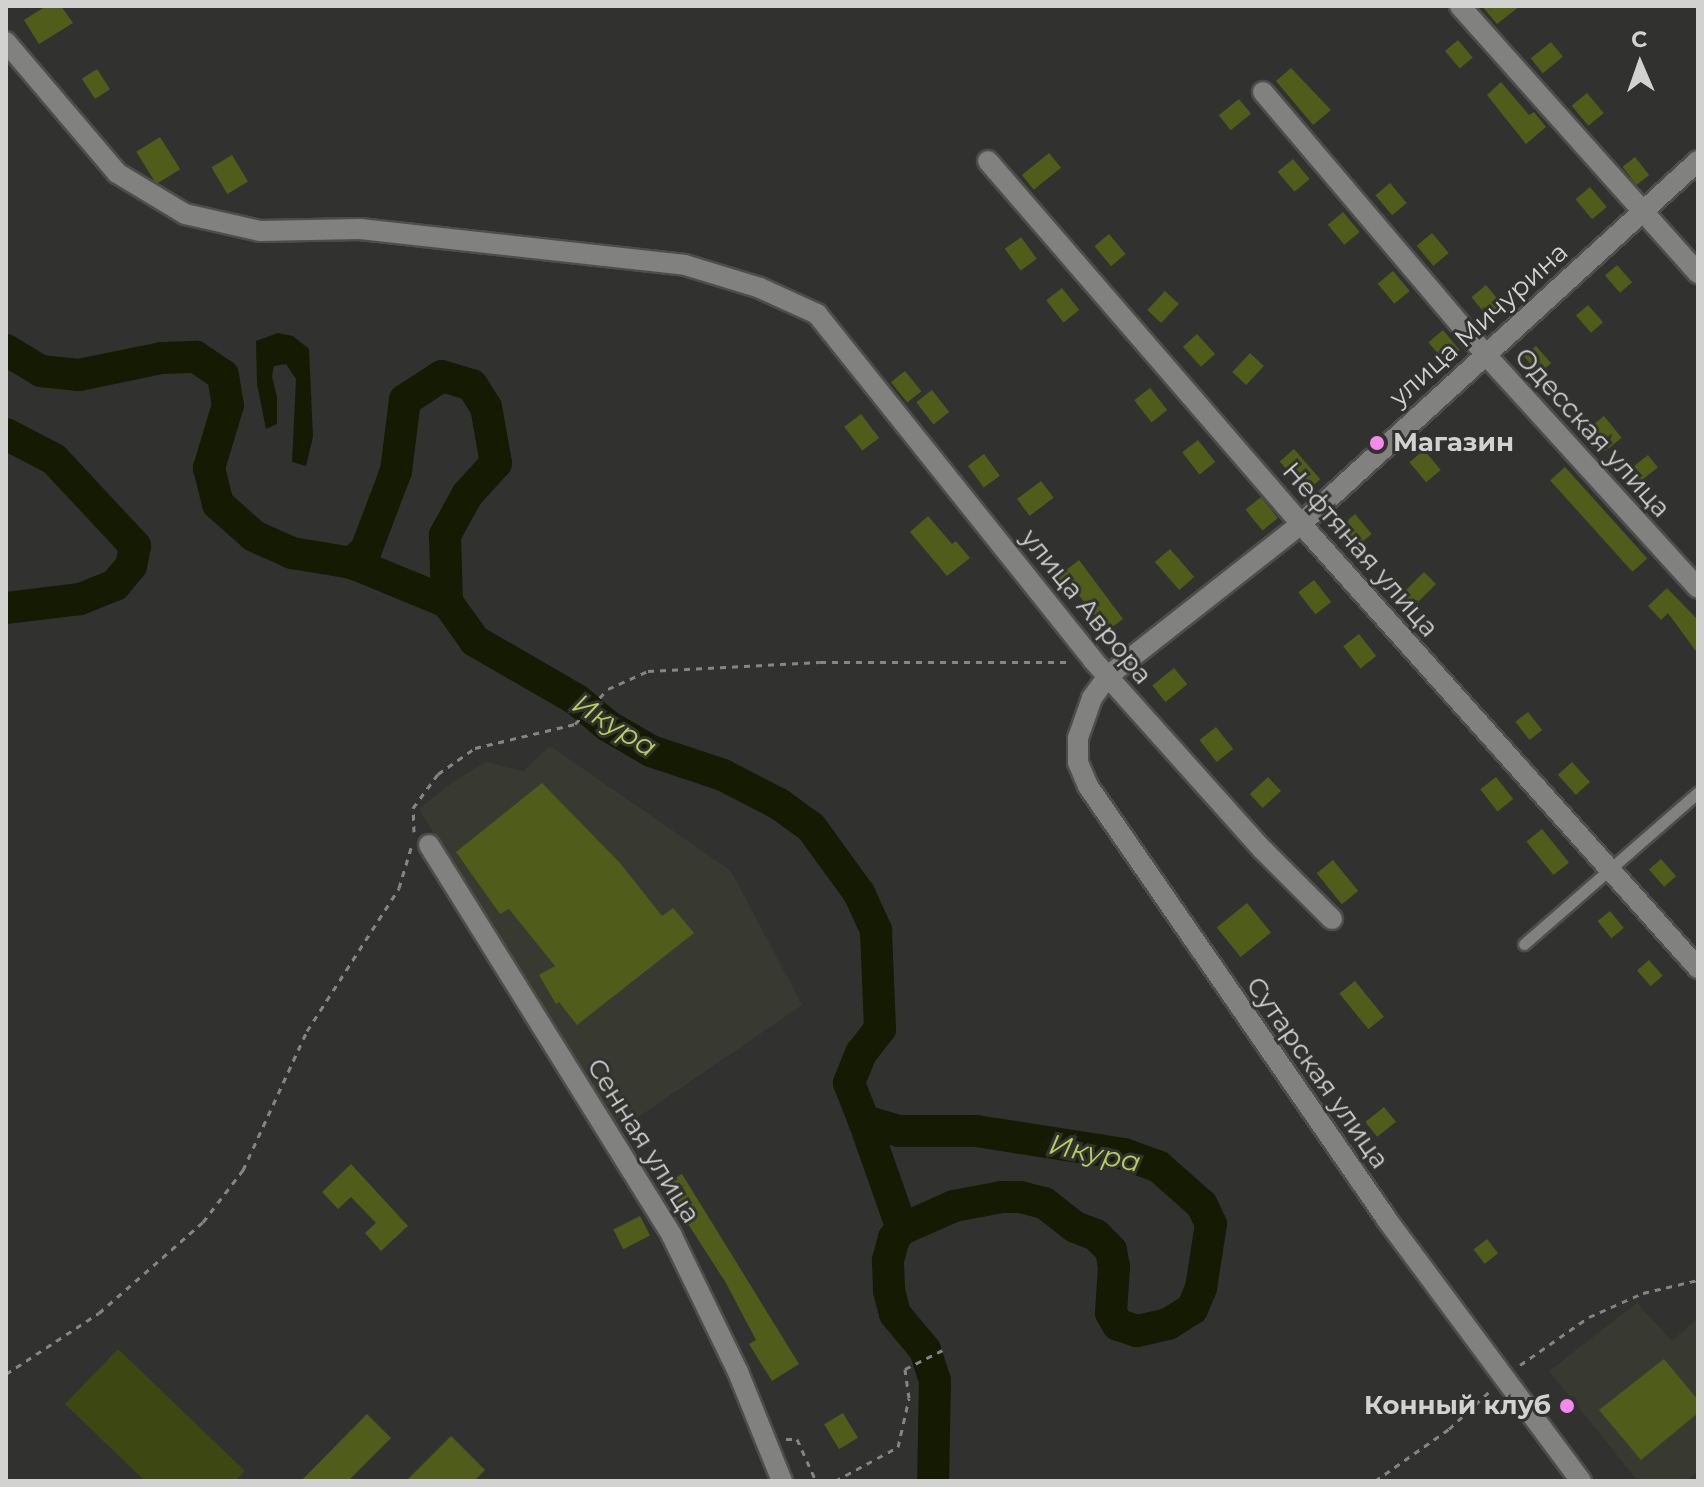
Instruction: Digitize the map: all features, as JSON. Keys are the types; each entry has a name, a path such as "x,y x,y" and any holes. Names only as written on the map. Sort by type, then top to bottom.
{"street":[{"path":"1460,6 1698,273"},
{"name":"улица Аврора","path":"6,42 117,173 185,214 260,231 360,229 685,265 760,288 817,314 1093,660 1262,849 1332,919"},
{"name":"Одесская улица","path":"1263,92 1485,354 1698,588"},
{"name":"Нефтяная улица","path":"988,161 1301,524 1698,968"},
{"name":"улица Мичурина","path":"1108,676 1301,524 1698,161"},
{"name":"Сутарская улица","path":"1108,676 1092,698 1078,738 1078,762 1088,786 1386,1218 1581,1481"},
{"name":"Сенная улица","path":"429,845 672,1236 738,1372 782,1481"}],"lane":[{"path":"1524,944 1698,792"}],"path":[{"path":"6,1374 99,1313 203,1222 243,1170 307,1031 399,888 414,836 413,808 438,774 475,748 575,724 608,689 648,671 820,662 1093,660"},
{"path":"1375,1481 1449,1429 1531,1356 1589,1317 1643,1293 1698,1280"},
{"path":"835,1481 898,1447 909,1398 905,1369 943,1350"},
{"path":"766,1440 797,1439 816,1481"}],"shaded area":[{"path":"278,333 293,336 309,349 313,437 306,466 292,462 296,379 286,364 274,366 272,376 277,397 277,424 266,429 257,384 256,341"},
{"path":"550,746 731,871 802,1005 618,1131 419,809 453,782 486,762 523,771"},
{"path":"1637,1303 1672,1341 1698,1318 1698,1471 1686,1481 1638,1481 1549,1371"}],"green space":[{"path":"118,1349 245,1471 235,1481 145,1481 65,1404"}],"building":[{"path":"46,6 61,6 73,23 39,44 24,20"},
{"path":"1482,6 1520,6 1497,24"},
{"path":"1458,40 1473,58 1460,69 1445,51"},
{"path":"1551,42 1563,57 1543,73 1531,58"},
{"path":"1291,68 1331,110 1313,125 1276,81"},
{"path":"97,69 110,89 95,99 82,79"},
{"path":"1501,82 1529,115 1534,112 1546,127 1526,144 1487,95"},
{"path":"1587,93 1604,113 1588,126 1572,106"},
{"path":"1239,99 1251,114 1231,130 1219,115"},
{"path":"160,137 180,169 156,184 136,152"},
{"path":"1049,153 1061,168 1034,190 1022,175"},
{"path":"232,155 248,182 227,194 211,167"},
{"path":"1635,157 1649,175 1637,185 1622,167"},
{"path":"1293,159 1310,179 1294,192 1278,172"},
{"path":"1390,183 1407,203 1392,215 1375,195"},
{"path":"1590,187 1607,207 1592,219 1575,199"},
{"path":"1343,212 1360,232 1344,245 1328,225"},
{"path":"1432,233 1449,253 1433,266 1417,246"},
{"path":"1109,234 1126,254 1111,266 1094,246"},
{"path":"1021,237 1037,259 1021,271 1005,249"},
{"path":"1617,265 1632,282 1620,293 1605,275"},
{"path":"1393,271 1410,291 1394,304 1378,284"},
{"path":"1486,285 1503,305 1488,317 1471,297"},
{"path":"1062,288 1079,310 1063,322 1046,300"},
{"path":"1165,291 1179,304 1161,323 1147,310"},
{"path":"1588,305 1603,322 1591,333 1576,315"},
{"path":"1443,330 1460,350 1445,362 1428,342"},
{"path":"1197,334 1215,354 1201,367 1183,347"},
{"path":"1536,346 1551,363 1539,374 1524,356"},
{"path":"1250,353 1264,366 1246,385 1232,372"},
{"path":"905,371 921,391 907,403 891,382"},
{"path":"1150,388 1167,410 1151,422 1134,400"},
{"path":"932,390 949,412 933,424 916,402"},
{"path":"861,414 879,438 862,451 844,427"},
{"path":"1604,416 1622,438 1605,451 1588,429"},
{"path":"1198,440 1215,462 1199,474 1182,452"},
{"path":"1294,449 1320,479 1306,492 1280,461"},
{"path":"1424,450 1441,470 1426,482 1409,462"},
{"path":"984,454 1000,476 984,488 968,466"},
{"path":"1648,455 1658,468 1640,482 1630,469"},
{"path":"1565,467 1647,558 1632,572 1550,480"},
{"path":"1041,481 1054,498 1030,516 1017,499"},
{"path":"1261,497 1278,518 1262,531 1245,510"},
{"path":"1355,514 1372,534 1357,546 1340,526"},
{"path":"928,516 952,544 956,541 970,558 947,576 910,532"},
{"path":"1170,549 1194,577 1179,590 1155,562"},
{"path":"1079,560 1123,619 1107,631 1074,589 1069,593 1057,577"},
{"path":"1424,572 1436,584 1414,606 1402,594"},
{"path":"1314,580 1331,602 1315,614 1298,592"},
{"path":"1667,588 1698,620 1698,654 1668,613 1661,620 1648,606"},
{"path":"1359,634 1376,656 1360,668 1343,646"},
{"path":"1174,668 1187,684 1165,702 1152,686"},
{"path":"1528,712 1542,730 1530,740 1515,722"},
{"path":"1216,727 1233,749 1217,762 1199,740"},
{"path":"1572,762 1590,782 1576,795 1558,775"},
{"path":"1268,777 1281,791 1263,808 1250,794"},
{"path":"1496,777 1513,799 1497,811 1480,789"},
{"path":"542,783 620,863 662,916 673,908 694,933 577,1025 559,1002 556,1004 539,975 555,966 509,909 500,914 456,852"},
{"path":"1542,829 1569,862 1554,875 1526,842"},
{"path":"1661,859 1676,876 1664,887 1649,869"},
{"path":"1333,860 1358,891 1342,904 1317,873"},
{"path":"1247,903 1271,933 1241,957 1217,928"},
{"path":"1610,911 1624,928 1611,938 1598,921"},
{"path":"1649,960 1663,976 1651,986 1637,970"},
{"path":"1355,981 1384,1017 1368,1029 1339,994"},
{"path":"1384,1107 1396,1122 1377,1137 1365,1122"},
{"path":"351,1164 408,1226 381,1251 365,1233 376,1223 351,1197 338,1209 322,1192"},
{"path":"682,1174 799,1364 772,1381 749,1344 756,1340 726,1283 663,1185"},
{"path":"640,1216 650,1236 623,1249 613,1230"},
{"path":"1487,1239 1498,1253 1485,1264 1474,1249"},
{"path":"1664,1359 1698,1400 1698,1413 1641,1460 1599,1410"},
{"path":"843,1413 858,1438 839,1449 824,1424"},
{"path":"367,1414 391,1438 348,1481 301,1481"},
{"path":"451,1436 485,1470 474,1481 406,1481"}],"waterway":[{"name":"Икура","path":"6,350 41,371 79,375 162,358 196,357 223,375 228,405 209,468 218,504 254,536 292,553 352,563 447,602 475,641 577,700 608,726 651,751 723,775 779,804 811,827 859,893 876,930 880,1029 861,1053 849,1083 864,1121 899,1131 976,1131 1124,1154 1159,1167 1202,1205 1211,1224 1201,1288 1192,1309 1168,1324 1137,1331 1118,1325 1111,1313 1114,1267 1111,1250 1096,1235 1075,1227 1044,1203 1020,1197 1002,1197 954,1206 902,1229 894,1238 888,1261 889,1291 895,1314 925,1350 935,1380 933,1481"},
{"name":"Икура","path":"352,563 366,550 396,471 405,400 442,376 472,385 486,407 496,463 467,495 445,535 447,602"},
{"path":"6,434 54,459 135,546 131,566 115,585 80,599 6,608"},
{"name":"Икура","path":"864,1121 902,1229"}],"place":[{"name":"Магазин","path":"1377,443"},
{"name":"Конный клуб","path":"1567,1406"}]}
